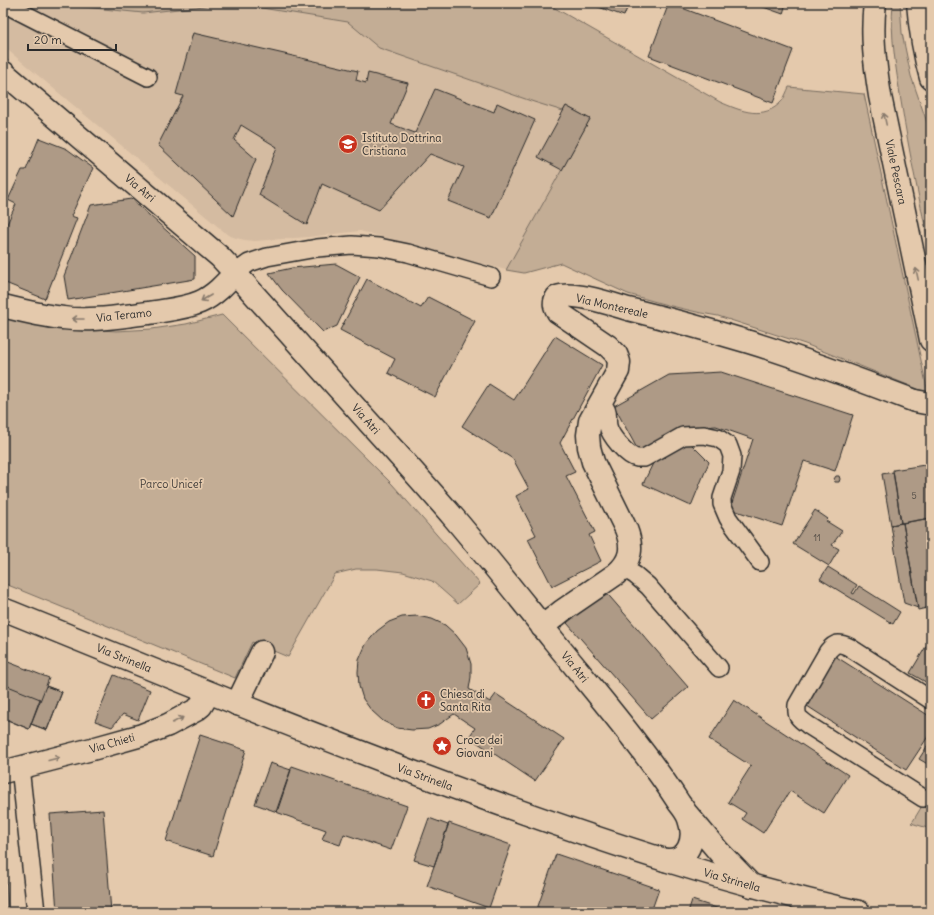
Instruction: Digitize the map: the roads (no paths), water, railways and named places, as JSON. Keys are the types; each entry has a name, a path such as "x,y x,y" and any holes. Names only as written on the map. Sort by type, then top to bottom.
{"street":[{"name":"Viale Pescara","path":"875,3 873,29 874,57 880,96 931,340"},
{"path":"918,3 919,22 923,46 931,78"},
{"name":"Via Atri","path":"3,72 220,257 454,518 661,776 688,816 691,826 696,833 694,857 701,871"},
{"name":"Via Teramo","path":"3,306 71,319 112,317 155,312 200,302 215,292 235,273"},
{"name":"Via Montereale","path":"623,568 630,554 630,538 593,462 589,447 588,435 589,424 618,371 619,362 617,356 608,346 558,312 554,302 560,296 574,296 604,302 749,342 798,358 915,401 931,404"},
{"path":"542,627 623,568"},
{"name":"Via Strinella","path":"3,609 345,747 569,828 665,860 752,886 859,912"},
{"path":"237,704 262,652"},
{"name":"Via Chieti","path":"12,769 142,735 168,725 196,710 201,706 209,693"},
{"path":"696,833 752,886"},
{"name":"Via Atri","path":"665,860 676,860 683,856 696,833"}],"lane":[{"path":"3,3 148,77"},
{"path":"235,273 249,263 267,257 317,248 352,245 408,253 491,277"},
{"path":"600,404 606,409 608,426 612,436 628,453 638,458 644,458 683,436 704,435 718,438 728,445 732,456 731,472 722,498 722,504 728,518 760,562"},
{"path":"623,568 635,574 648,586 719,668"},
{"path":"923,798 808,725 799,718 797,713 797,705 832,646 838,644 843,644 849,647 931,700"},
{"path":"12,769 36,912"}],"place":[{"name":"Istituto Dottrina Cristiana","path":"348,144"},
{"name":"Chiesa di Santa Rita","path":"426,700"},
{"name":"Croce dei Giovani","path":"442,746"}],"park label":[{"name":"Parco Unicef","path":"171,484"}]}
